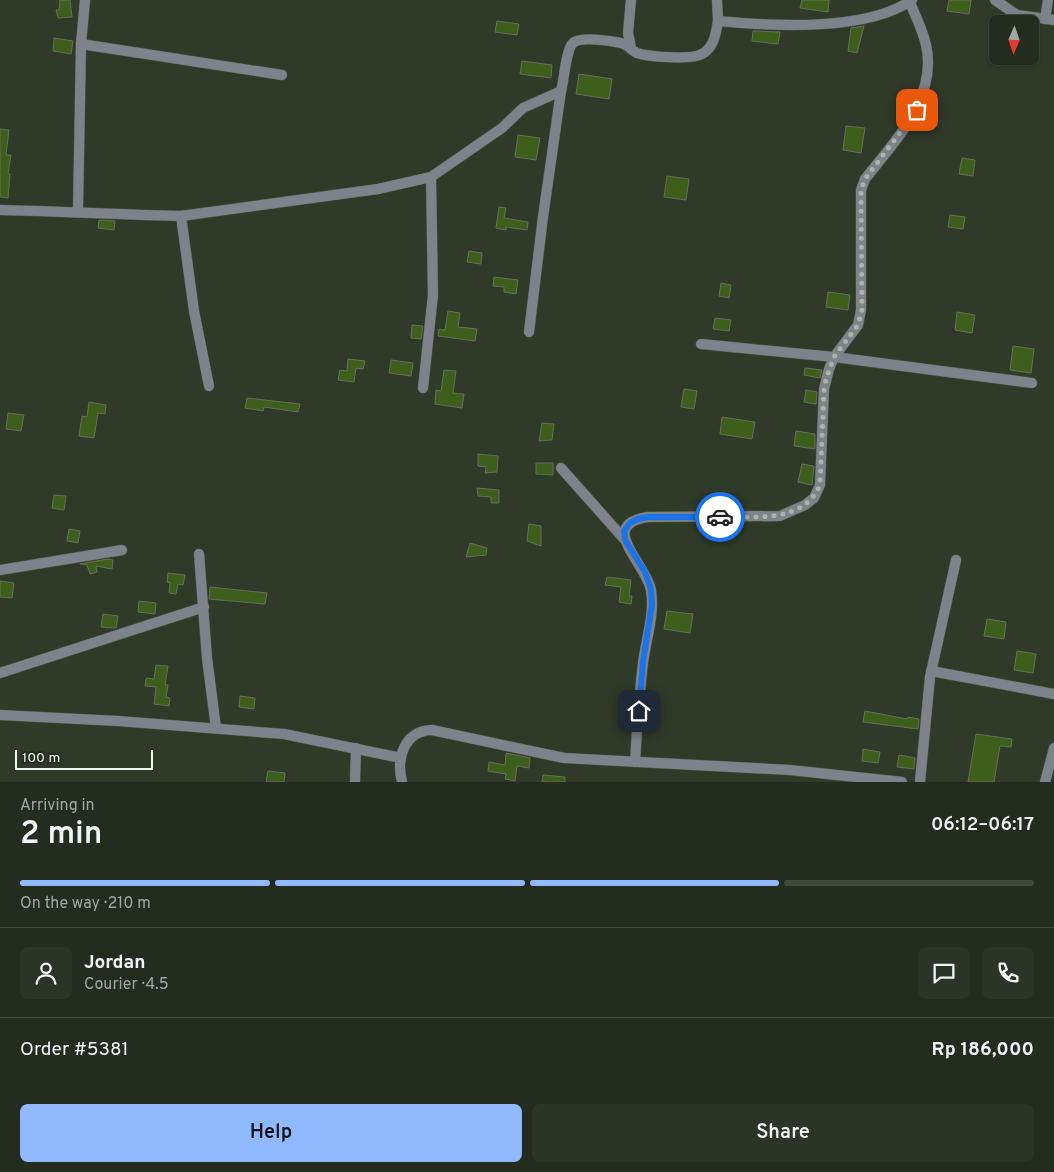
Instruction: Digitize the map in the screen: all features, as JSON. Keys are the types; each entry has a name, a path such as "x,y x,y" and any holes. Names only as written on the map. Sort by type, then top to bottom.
{"street":[{"path":"78,211 82,44 85,0"},
{"path":"631,0 628,33 631,48"},
{"path":"529,332 561,91 572,43 586,39 623,44 636,53 662,56 702,55 714,39 718,21 717,0"},
{"path":"995,0 1017,15 1050,19 1048,0"},
{"path":"625,540 624,531 630,523 638,519 648,517 780,516 805,505 814,498 820,485 824,389 829,369 834,357 858,325 862,310 861,190 865,179 917,110 924,89 928,66 926,45 911,1 872,16 839,24 718,21"},
{"path":"82,44 282,76"},
{"path":"0,210 78,211 128,216 181,216 378,189 431,177 502,128 523,108 561,91"},
{"path":"423,388 433,294 431,177"},
{"path":"181,216 194,311 209,386"},
{"path":"701,344 834,357 1032,383"},
{"path":"561,468 625,540 645,572 651,589 652,605 643,661 635,762"},
{"path":"0,570 122,550"},
{"path":"198,554 207,658 216,728"},
{"path":"920,782 921,755 931,670 956,560"},
{"path":"0,673 204,607"},
{"path":"931,670 1054,694"},
{"path":"0,715 284,734 401,758"},
{"path":"399,779 401,758 409,739 414,733 421,730 432,730 564,758 790,770 902,782"},
{"path":"356,748 356,782"},
{"path":"1045,782 1054,748"}],"building":[{"path":"60,0 70,0 72,17 58,18 56,10 59,10"},
{"path":"802,0 829,0 828,12 800,8"},
{"path":"949,0 971,0 969,14 947,11"},
{"path":"497,21 519,24 517,35 495,32"},
{"path":"864,26 857,53 848,51 851,28"},
{"path":"753,31 780,32 778,44 752,41"},
{"path":"54,38 73,41 71,54 53,51"},
{"path":"522,61 552,65 551,78 520,74"},
{"path":"579,74 612,79 609,99 576,94"},
{"path":"846,126 865,128 861,153 843,150"},
{"path":"0,129 9,130 6,155 11,155 8,174 10,174 8,198 0,197"},
{"path":"518,135 540,138 536,160 515,157"},
{"path":"962,158 975,160 973,176 959,174"},
{"path":"667,176 689,179 686,200 664,197"},
{"path":"499,207 506,208 504,218 528,222 527,230 506,227 506,230 496,228"},
{"path":"950,215 965,217 963,229 948,227"},
{"path":"99,220 115,221 114,230 98,228"},
{"path":"469,251 482,253 481,264 467,262"},
{"path":"494,277 518,280 516,294 504,292 504,287 493,286"},
{"path":"721,283 731,285 729,298 719,296"},
{"path":"828,292 850,295 848,310 826,307"},
{"path":"448,311 460,313 458,327 477,329 475,341 438,336 439,329 445,330"},
{"path":"957,312 975,315 972,333 955,330"},
{"path":"715,318 731,320 729,331 713,329"},
{"path":"412,325 423,326 421,339 411,338"},
{"path":"1013,346 1034,349 1031,373 1010,370"},
{"path":"348,359 365,361 363,369 356,368 354,382 338,380 340,370 347,371"},
{"path":"391,360 413,363 411,376 389,373"},
{"path":"805,368 822,370 820,378 804,375"},
{"path":"444,370 456,371 453,393 464,394 462,408 435,404 436,390 441,391"},
{"path":"684,389 697,391 694,409 681,407"},
{"path":"806,390 817,392 816,404 804,402"},
{"path":"247,398 300,404 298,412 264,407 263,411 245,408"},
{"path":"89,402 106,405 105,414 98,413 94,438 79,436 82,416 87,417"},
{"path":"8,413 24,415 21,431 6,429"},
{"path":"722,417 755,422 752,439 720,434"},
{"path":"542,423 554,424 552,440 539,441"},
{"path":"796,431 815,434 815,449 794,446"},
{"path":"478,454 498,456 497,472 485,473 486,467 478,466"},
{"path":"536,463 553,463 553,475 536,474"},
{"path":"802,464 814,466 812,485 798,482"},
{"path":"477,488 499,490 499,503 491,503 491,497 478,496"},
{"path":"54,495 66,496 64,510 52,508"},
{"path":"529,524 541,526 541,546 527,541"},
{"path":"69,529 80,531 78,543 67,541"},
{"path":"470,543 487,548 486,555 466,557"},
{"path":"108,559 113,560 112,569 96,566 97,572 90,574 87,565 80,564"},
{"path":"168,573 185,575 183,585 178,584 176,594 169,593"},
{"path":"607,577 631,580 629,596 632,596 631,604 619,602 621,587 605,585"},
{"path":"0,581 14,583 12,598 0,597"},
{"path":"210,587 267,593 265,604 209,599"},
{"path":"139,601 156,603 155,614 138,612"},
{"path":"667,611 693,614 690,633 664,629"},
{"path":"103,614 118,616 116,628 101,627"},
{"path":"987,619 1006,622 1004,639 984,636"},
{"path":"1017,651 1036,654 1033,673 1014,670"},
{"path":"156,665 168,666 165,685 168,685 166,697 170,698 169,706 154,704 156,687 145,686 146,678 154,679"},
{"path":"240,696 255,698 254,709 239,707"},
{"path":"865,711 907,719 908,717 919,719 918,729 863,722"},
{"path":"976,734 1012,739 1011,747 1000,746 994,782 968,782"},
{"path":"863,749 880,752 878,763 862,761"},
{"path":"506,753 530,758 529,768 517,766 515,781 505,779 506,774 488,771 489,762 505,765"},
{"path":"899,755 915,758 914,769 897,767"},
{"path":"268,771 285,773 284,782 266,782"},
{"path":"543,775 565,777 565,782 542,782"}],"way so far":[{"path":"720,517 780,516 805,505 814,498 820,485 824,389 829,369 834,357 858,325 862,310 861,190 865,179 917,110"}],"route":[{"path":"639,711 643,661 652,605 651,589 645,572 625,540 624,531 630,523 648,517 720,517"}]}
